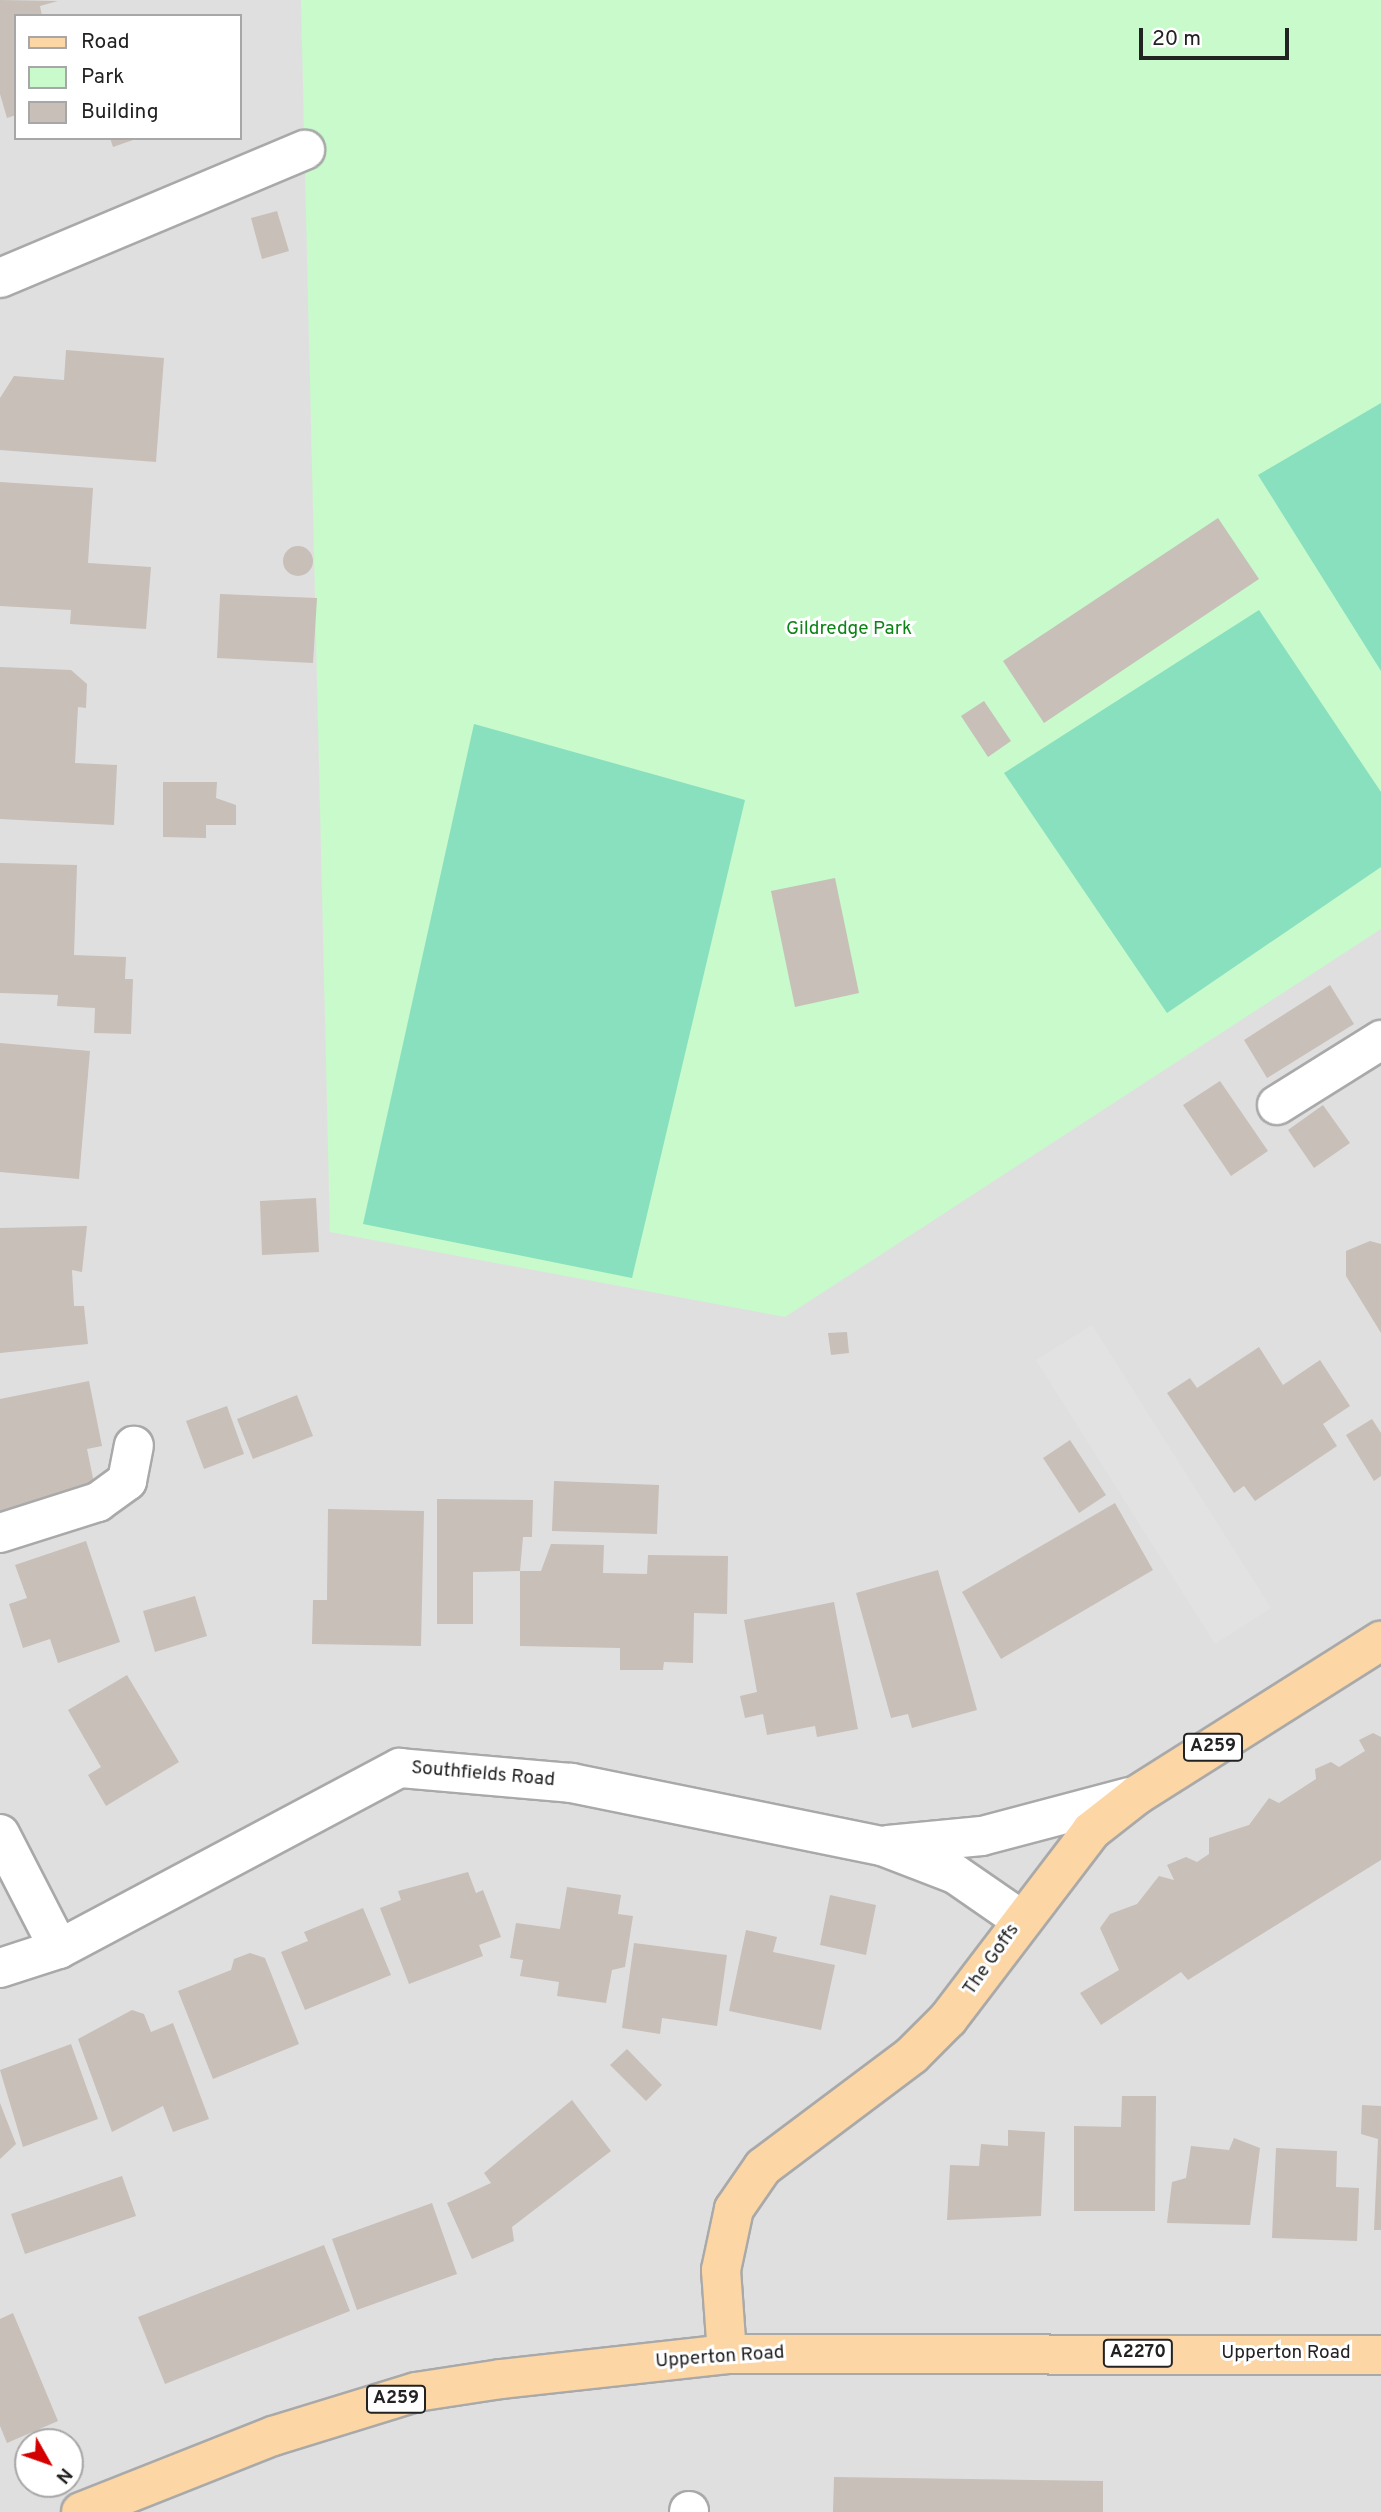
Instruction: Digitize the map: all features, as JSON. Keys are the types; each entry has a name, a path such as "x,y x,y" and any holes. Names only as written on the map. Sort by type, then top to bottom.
{"main road":[{"name":"The Goffs","path":"727,2354 722,2270 734,2209 763,2167 912,2054 948,2019 1020,1919 1091,1831 1137,1795 1381,1641"},
{"name":"Upperton Road","path":"81,2512 273,2436 416,2392 727,2354 1381,2355"}],"street":[{"path":"0,278 305,150"},
{"path":"1277,1105 1381,1040"},
{"path":"0,1533 98,1502 127,1480 134,1446"},
{"name":"Southfields Road","path":"0,1968 59,1949 400,1768 571,1783 882,1846 955,1874 1020,1919"},
{"name":"Southfields Road","path":"882,1846 982,1836 1075,1816 1137,1795"},
{"path":"0,1834 59,1949"}],"shaded area":[{"path":"0,0 1381,0 1381,2512 0,2512"},
{"path":"1092,1325 1271,1608 1215,1644 1036,1360"}],"green space":[{"name":"Gildredge Park","path":"301,0 1381,0 1381,929 785,1317 330,1232"},
{"path":"1381,403 1381,671 1258,475"},
{"path":"1259,610 1381,792 1381,867 1167,1013 1004,773"},
{"path":"474,724 745,800 632,1278 363,1224"}],"building":[{"path":"0,0 58,1 40,6 42,14 14,14 14,116 7,118 0,94"},
{"path":"111,140 133,140 113,147"},
{"path":"277,211 289,251 262,259 251,218"},
{"path":"66,350 164,358 156,462 0,450 0,398 14,376 64,380"},
{"path":"0,482 93,488 88,563 151,567 146,629 70,624 71,610 0,606"},
{"path":"1218,518 1259,579 1044,723 1003,661"},
{"path":"298,546 309,550 313,561 309,572 298,576 287,572 283,561 287,550"},
{"path":"220,594 317,598 313,663 217,658"},
{"path":"0,667 71,670 87,684 86,708 78,707 75,763 117,765 114,825 0,819"},
{"path":"984,701 1011,741 988,757 961,716"},
{"path":"163,782 217,782 216,798 236,805 236,825 206,825 206,838 163,837"},
{"path":"0,863 77,865 74,955 126,957 125,979 133,979 131,1034 94,1033 95,1008 57,1006 58,995 0,993"},
{"path":"835,878 859,993 795,1007 771,891"},
{"path":"1330,985 1354,1024 1267,1078 1244,1040"},
{"path":"0,1043 90,1051 79,1179 0,1172"},
{"path":"1220,1081 1268,1151 1231,1176 1183,1105"},
{"path":"1323,1105 1350,1143 1314,1168 1288,1130"},
{"path":"316,1198 319,1252 262,1255 260,1201"},
{"path":"87,1226 82,1272 72,1270 74,1306 84,1306 88,1344 0,1353 0,1228"},
{"path":"1370,1241 1381,1244 1381,1333 1346,1276 1346,1251"},
{"path":"847,1332 849,1353 831,1355 828,1333"},
{"path":"1259,1347 1283,1385 1320,1360 1350,1406 1323,1424 1337,1446 1255,1501 1244,1486 1234,1493 1167,1393 1190,1378 1197,1388"},
{"path":"89,1381 102,1446 87,1449 98,1502 0,1523 0,1399"},
{"path":"297,1395 313,1436 253,1459 237,1419"},
{"path":"227,1406 244,1454 204,1469 186,1421"},
{"path":"1372,1419 1381,1433 1381,1476 1374,1481 1346,1435"},
{"path":"1070,1440 1106,1495 1079,1513 1043,1458"},
{"path":"554,1481 659,1485 657,1534 552,1531"},
{"path":"437,1499 533,1500 532,1537 523,1537 520,1571 473,1572 473,1624 437,1624"},
{"path":"1115,1503 1153,1570 1001,1659 962,1592"},
{"path":"328,1509 424,1511 421,1646 312,1644 313,1600 327,1600"},
{"path":"86,1541 120,1642 58,1663 50,1639 23,1648 9,1604 27,1598 15,1565"},
{"path":"551,1544 604,1545 603,1573 647,1574 648,1555 728,1556 727,1614 694,1613 693,1663 664,1662 663,1670 620,1670 620,1648 520,1646 520,1571 541,1571"},
{"path":"938,1570 977,1710 912,1728 908,1714 891,1718 856,1593"},
{"path":"195,1596 207,1636 155,1652 143,1611"},
{"path":"834,1602 858,1729 817,1737 815,1726 767,1735 763,1714 745,1718 740,1696 757,1692 744,1620"},
{"path":"127,1675 179,1762 106,1806 88,1775 101,1767 68,1710"},
{"path":"1373,1733 1381,1737 1381,1860 1188,1980 1181,1972 1101,2025 1080,1993 1119,1970 1100,1928 1110,1914 1137,1904 1159,1876 1174,1880 1167,1865 1186,1857 1197,1862 1209,1854 1209,1838 1249,1825 1269,1798 1279,1803 1316,1779 1315,1769 1331,1762 1339,1767 1365,1751 1359,1740"},
{"path":"468,1872 476,1893 483,1890 501,1937 479,1945 483,1956 409,1984 380,1908 401,1900 398,1891"},
{"path":"567,1887 621,1895 618,1914 633,1916 625,1967 612,1970 606,2003 557,1996 559,1982 520,1976 523,1960 510,1958 516,1923 560,1929"},
{"path":"830,1895 876,1905 866,1955 820,1945"},
{"path":"363,1908 391,1975 305,2010 281,1952 308,1941 304,1932"},
{"path":"746,1930 777,1937 773,1952 835,1965 821,2030 729,2011"},
{"path":"634,1943 727,1955 717,2026 662,2018 660,2034 622,2028"},
{"path":"250,1953 265,1958 299,2044 213,2079 178,1991 231,1970 234,1959"},
{"path":"132,2010 144,2014 151,2032 173,2023 209,2119 173,2132 163,2106 112,2132 78,2039"},
{"path":"71,2044 98,2119 23,2147 0,2070"},
{"path":"627,2049 662,2085 646,2101 610,2065"},
{"path":"1122,2096 1156,2096 1155,2211 1074,2211 1074,2126 1121,2127"},
{"path":"572,2100 611,2151 512,2227 514,2241 472,2259 447,2203 491,2183 484,2173"},
{"path":"0,2103 16,2144 0,2159"},
{"path":"1362,2105 1381,2106 1381,2230 1374,2230 1378,2139 1361,2134"},
{"path":"1008,2130 1045,2132 1041,2216 947,2220 950,2165 979,2166 981,2144 1008,2146"},
{"path":"1234,2138 1260,2148 1250,2225 1167,2223 1172,2182 1186,2178 1191,2146 1229,2150"},
{"path":"1276,2148 1337,2151 1336,2187 1359,2188 1357,2241 1272,2238"},
{"path":"122,2176 136,2216 25,2254 11,2214"},
{"path":"432,2203 457,2274 357,2310 332,2239"},
{"path":"324,2245 350,2311 165,2384 138,2317"},
{"path":"13,2313 58,2421 42,2428 14,2428 14,2440 7,2443 0,2426 0,2319"},
{"path":"834,2477 1103,2481 1103,2512 833,2512"}]}
